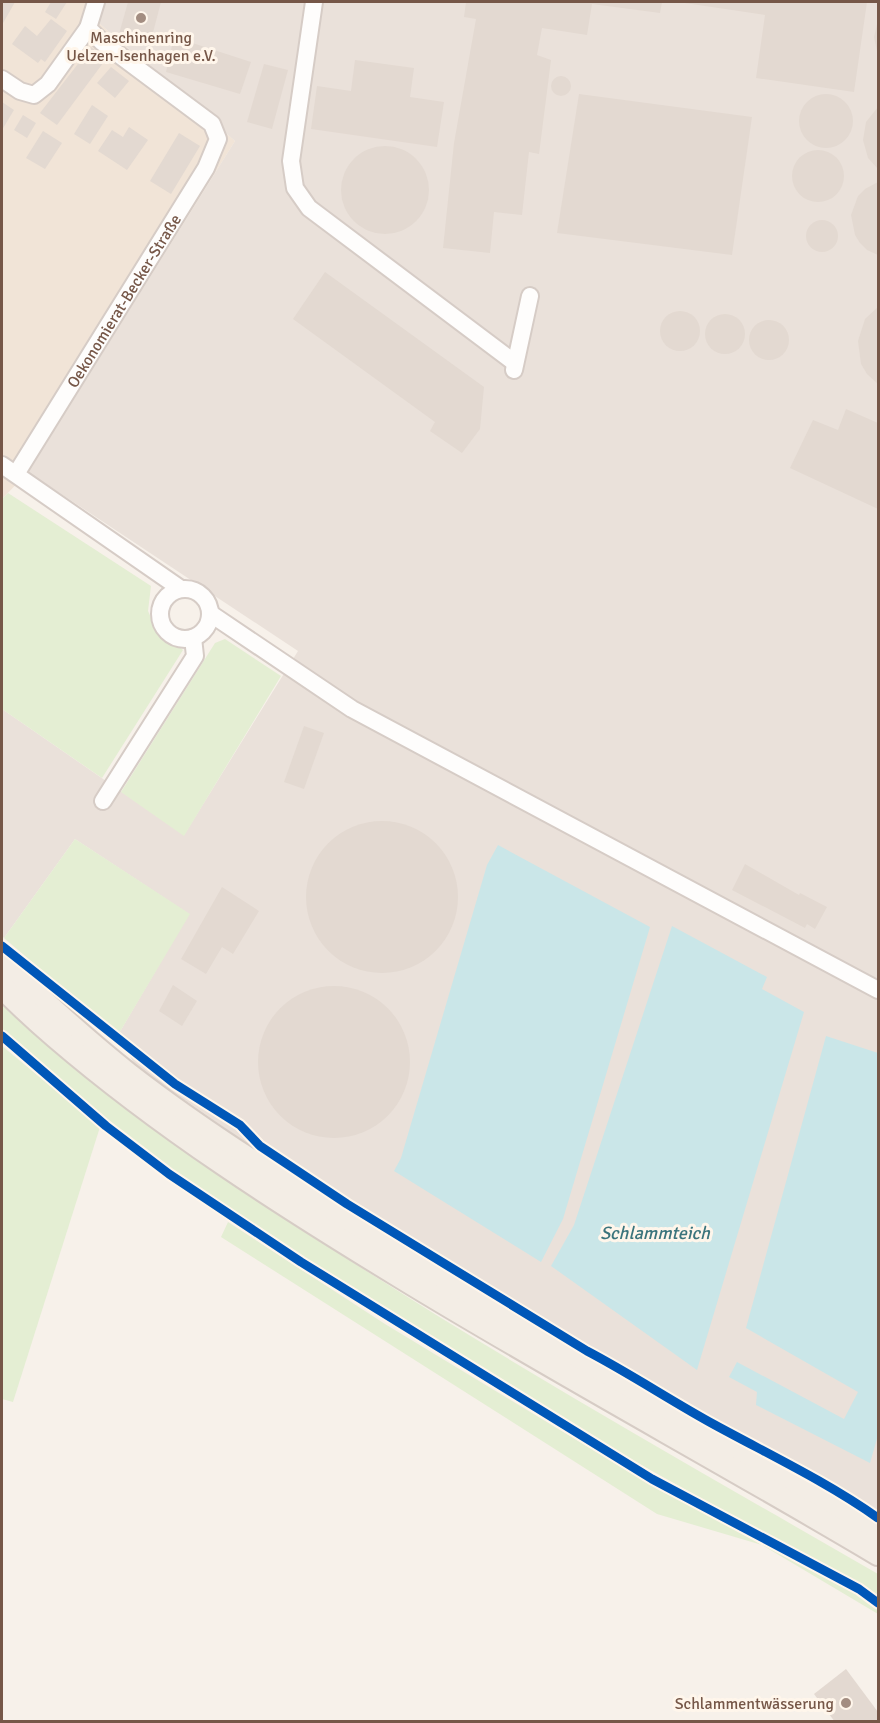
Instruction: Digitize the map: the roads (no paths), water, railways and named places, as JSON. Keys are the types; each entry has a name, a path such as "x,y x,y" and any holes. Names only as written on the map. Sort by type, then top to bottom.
{"main road":[{"path":"2,963 66,1023 129,1074 193,1121 307,1196 528,1332 879,1532"},
{"path":"2,987 55,1037 118,1088 296,1213 510,1343 879,1554"}],"street":[{"path":"2,80 20,91 34,95 48,84 88,28 96,2"},
{"path":"314,2 291,161 295,188 309,208 514,366 530,296"},
{"name":"Oekonomierat-Becker-Straße","path":"16,474 206,168 218,139 212,124 102,42 88,28"},
{"path":"2,465 181,589"},
{"path":"181,589 194,590 207,600 211,614 206,629 193,638 178,639 165,631 161,623 160,610 164,600 172,592 181,589"},
{"path":"211,614 352,709 879,990"},
{"path":"103,801 195,656 193,638"}],"water":[{"path":"498,845 650,927 563,1219 541,1262 394,1171 401,1158 487,865"},
{"name":"Schlammteich","path":"672,926 767,977 762,989 804,1012 697,1370 551,1266 574,1225"},
{"path":"826,1036 878,1053 878,1435 870,1463 756,1405 757,1392 729,1377 737,1362 844,1419 858,1392 746,1328"}],"place":[{"name":"Maschinenring Uelzen-Isenhagen e.V.","path":"141,18"},
{"name":"Schlammentwässerung","path":"846,1703"}]}
